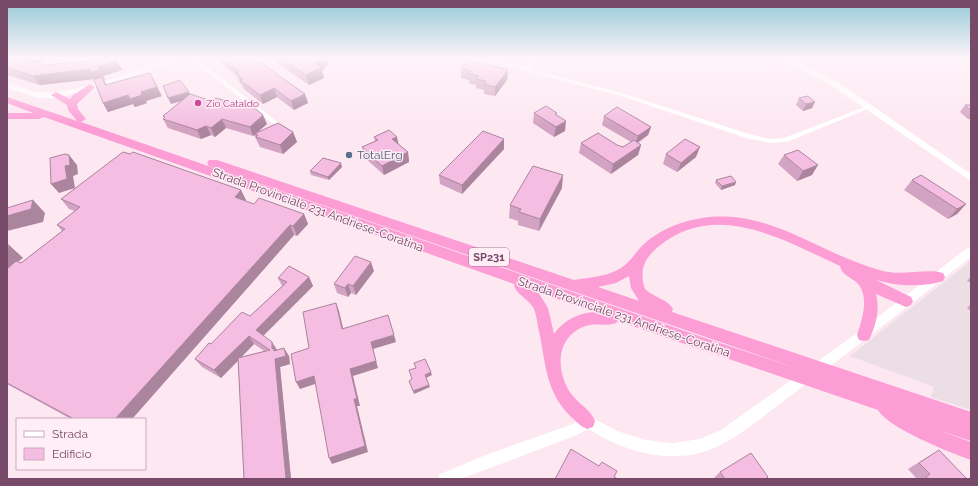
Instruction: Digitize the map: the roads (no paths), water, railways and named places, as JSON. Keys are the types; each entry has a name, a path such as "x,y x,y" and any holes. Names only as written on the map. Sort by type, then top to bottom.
{"highway":[{"path":"81,119 73,110 72,104 77,97 90,88"},
{"name":"Strada Provinciale 231 Andriese-Coratina","path":"7,93 971,420"},
{"path":"56,95 72,104"},
{"name":"Strada Provinciale 231 Andriese-Coratina","path":"7,100 513,279 705,345 877,400 971,433"},
{"path":"7,116 23,114 56,117"},
{"path":"573,286 609,279 622,274 637,263 646,250 673,231 702,222 726,220 752,224 779,233 836,260 883,277 912,280 938,276"},
{"path":"836,260 863,281 886,294 906,301"},
{"path":"637,263 635,282 642,296 652,303 689,320 696,327"},
{"path":"883,277 896,288 906,301"},
{"path":"513,279 534,297 541,308 552,357 553,371 558,386 567,401 587,421"},
{"path":"863,281 871,296 870,317 864,335"},
{"path":"552,357 555,344 562,333 577,322 597,317 612,319 694,346 705,345"},
{"path":"877,400 904,422 938,441 971,451"}],"main road":[{"path":"7,85 38,95 56,95 90,88 113,81"}],"street":[{"path":"221,81 278,125"},
{"path":"568,81 620,94 720,127 770,141 785,140 869,107"},
{"path":"828,81 869,107 971,178"},
{"path":"445,479 488,461 577,429 587,421 614,437 646,447 673,450 700,446 726,435 864,335 971,250"}],"place":[{"name":"Zio Cataldo","path":"198,103"},
{"name":"TotalErg","path":"349,155"}]}
